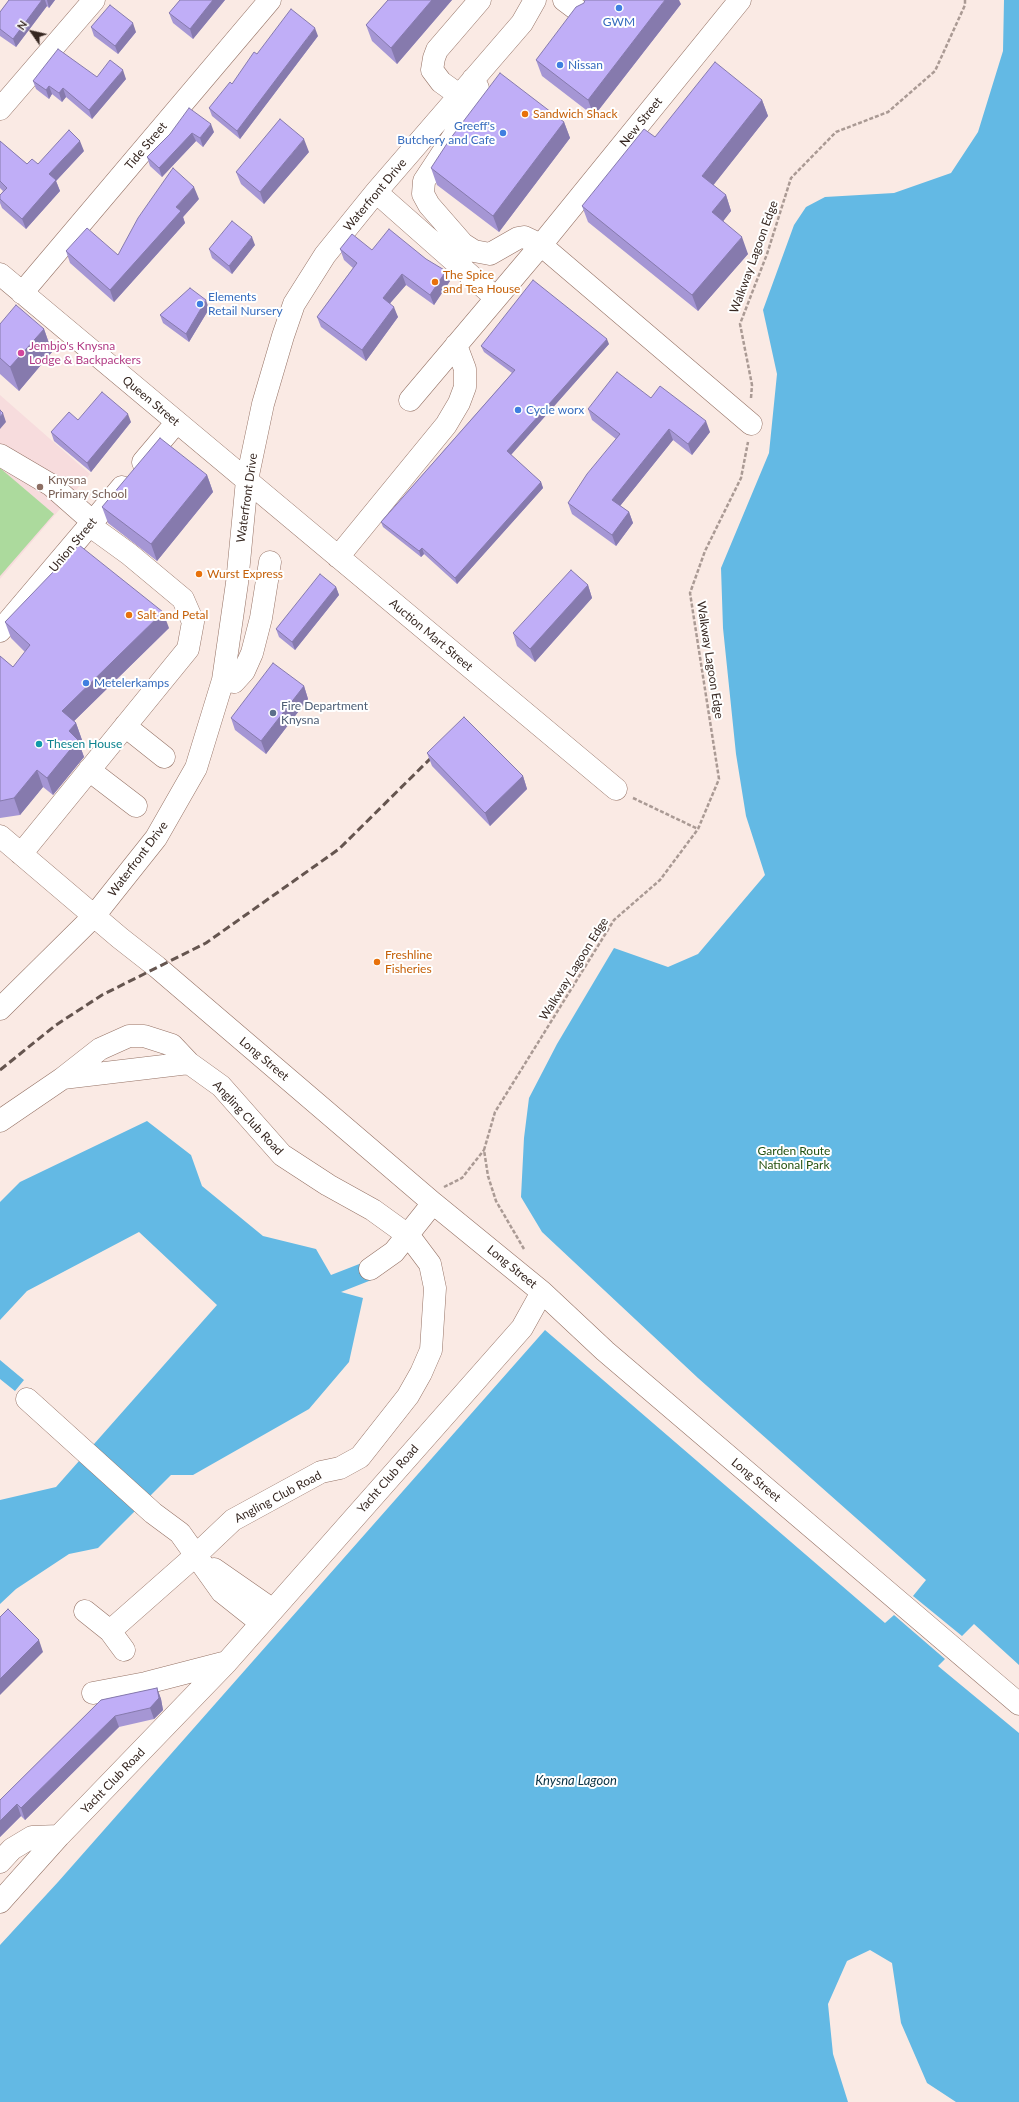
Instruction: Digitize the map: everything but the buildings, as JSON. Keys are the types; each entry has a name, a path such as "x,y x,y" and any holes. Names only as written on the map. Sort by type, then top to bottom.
{"street":[{"path":"0,109 94,0"},
{"name":"Tide Street","path":"22,293 270,0"},
{"path":"480,0 437,50 434,58 432,70 441,82 478,88 476,102 426,177 423,194 429,205 463,244 474,251 490,254 518,238 524,237 541,244 751,424"},
{"name":"Waterfront Drive","path":"0,1010 94,916 156,838 196,768 223,680 237,584 248,480 264,404 283,336 294,304 325,255 376,192 522,22 535,0"},
{"name":"New Street","path":"410,400 541,244 740,0"},
{"path":"376,192 496,298"},
{"name":"Queen Street","path":"0,274 176,423 248,480"},
{"path":"338,557 446,425 459,403 465,387 465,369 456,345"},
{"name":"Union Street","path":"0,631 176,423"},
{"path":"0,439 91,523 183,598 193,622 188,649 21,854"},
{"path":"0,455 51,485"},
{"name":"Auction Mart Street","path":"248,480 616,789"},
{"path":"223,680 234,682 244,671 252,653 261,618 270,562"},
{"path":"125,726 164,757"},
{"path":"89,770 136,806"},
{"name":"Long Street","path":"0,836 94,916 435,1196 606,1351 1019,1704"},
{"name":"Angling Club Road","path":"0,1122 63,1078 100,1049 129,1036 144,1036 172,1045 189,1063 221,1086 282,1155 328,1185 373,1210 409,1236 430,1264 436,1288 431,1350 422,1373 408,1396 360,1457 340,1468 321,1472 233,1520 195,1556 110,1631"},
{"name":"Angling Club Road","path":"63,1078 189,1063"},
{"path":"370,1269 394,1252 409,1236 435,1196"},
{"name":"Yacht Club Road","path":"0,1902 59,1836 227,1662 522,1328 542,1292"},
{"path":"27,1399 154,1513 180,1533 195,1556 267,1616"},
{"path":"85,1611 110,1631 124,1650"},
{"path":"93,1693 146,1683 227,1662"},
{"path":"0,1862 12,1849 32,1837 59,1836"}],"path":[{"name":"Walkway Lagoon Edge","path":"525,1252 496,1201 488,1176 484,1150 495,1112 614,920 660,880 698,829 719,779 690,593 705,551 741,478 751,424 752,385 740,324 767,254 791,178 836,132 888,112 935,71 965,5 965,0"},
{"path":"616,789 698,829"},
{"path":"435,1196 462,1178 484,1150"}],"shaded area":[{"name":"Knysna Primary School","path":"0,395 90,474 0,579"}],"green space":[{"path":"0,468 54,514 0,576"}],"water":[{"name":"Garden Route National Park","path":"1004,0 1019,0 1019,1665 974,1624 962,1636 913,1596 926,1580 698,1378 542,1232 521,1197 524,1138 529,1098 557,1044 614,948 668,967 698,954 765,875 746,816 736,754 723,628 721,568 769,453 777,374 763,310 794,225 806,207 825,197 894,193 951,173 978,132 1003,51"},
{"path":"147,1121 191,1155 202,1186 263,1236 316,1249 331,1275 367,1261 374,1279 341,1292 363,1298 349,1362 309,1409 193,1475 171,1475 98,1548 69,1554 16,1589 0,1604 0,1500 56,1487 217,1305 139,1232 27,1291 0,1320 0,1202 20,1182"},
{"name":"Knysna Lagoon","path":"545,1330 885,1623 894,1615 945,1659 938,1666 1019,1733 1019,2102 956,2102 927,2083 901,2023 892,1963 870,1950 847,1961 828,2004 833,2054 848,2102 0,2102 0,1945 58,1882"},
{"path":"0,1360 24,1380 15,1391 0,1379"}],"railway":[{"path":"0,1070 56,1025 102,995 206,943 339,849 437,752"}],"place":[{"name":"GWM","path":"619,8"},
{"name":"Nissan","path":"560,65"},
{"name":"Sandwich Shack","path":"525,114"},
{"name":"Greeff's Butchery and Cafe","path":"503,133"},
{"name":"The Spice and Tea House","path":"435,282"},
{"name":"Elements Retail Nursery","path":"200,304"},
{"name":"Jembjo's Knysna Lodge & Backpackers","path":"21,353"},
{"name":"Cycle worx","path":"518,410"},
{"name":"Knysna Primary School","path":"40,487"},
{"name":"Wurst Express","path":"199,574"},
{"name":"Salt and Petal","path":"129,615"},
{"name":"Metelerkamps","path":"86,683"},
{"name":"Fire Department Knysna","path":"273,713"},
{"name":"Thesen House","path":"39,744"},
{"name":"Freshline Fisheries","path":"377,962"}]}
